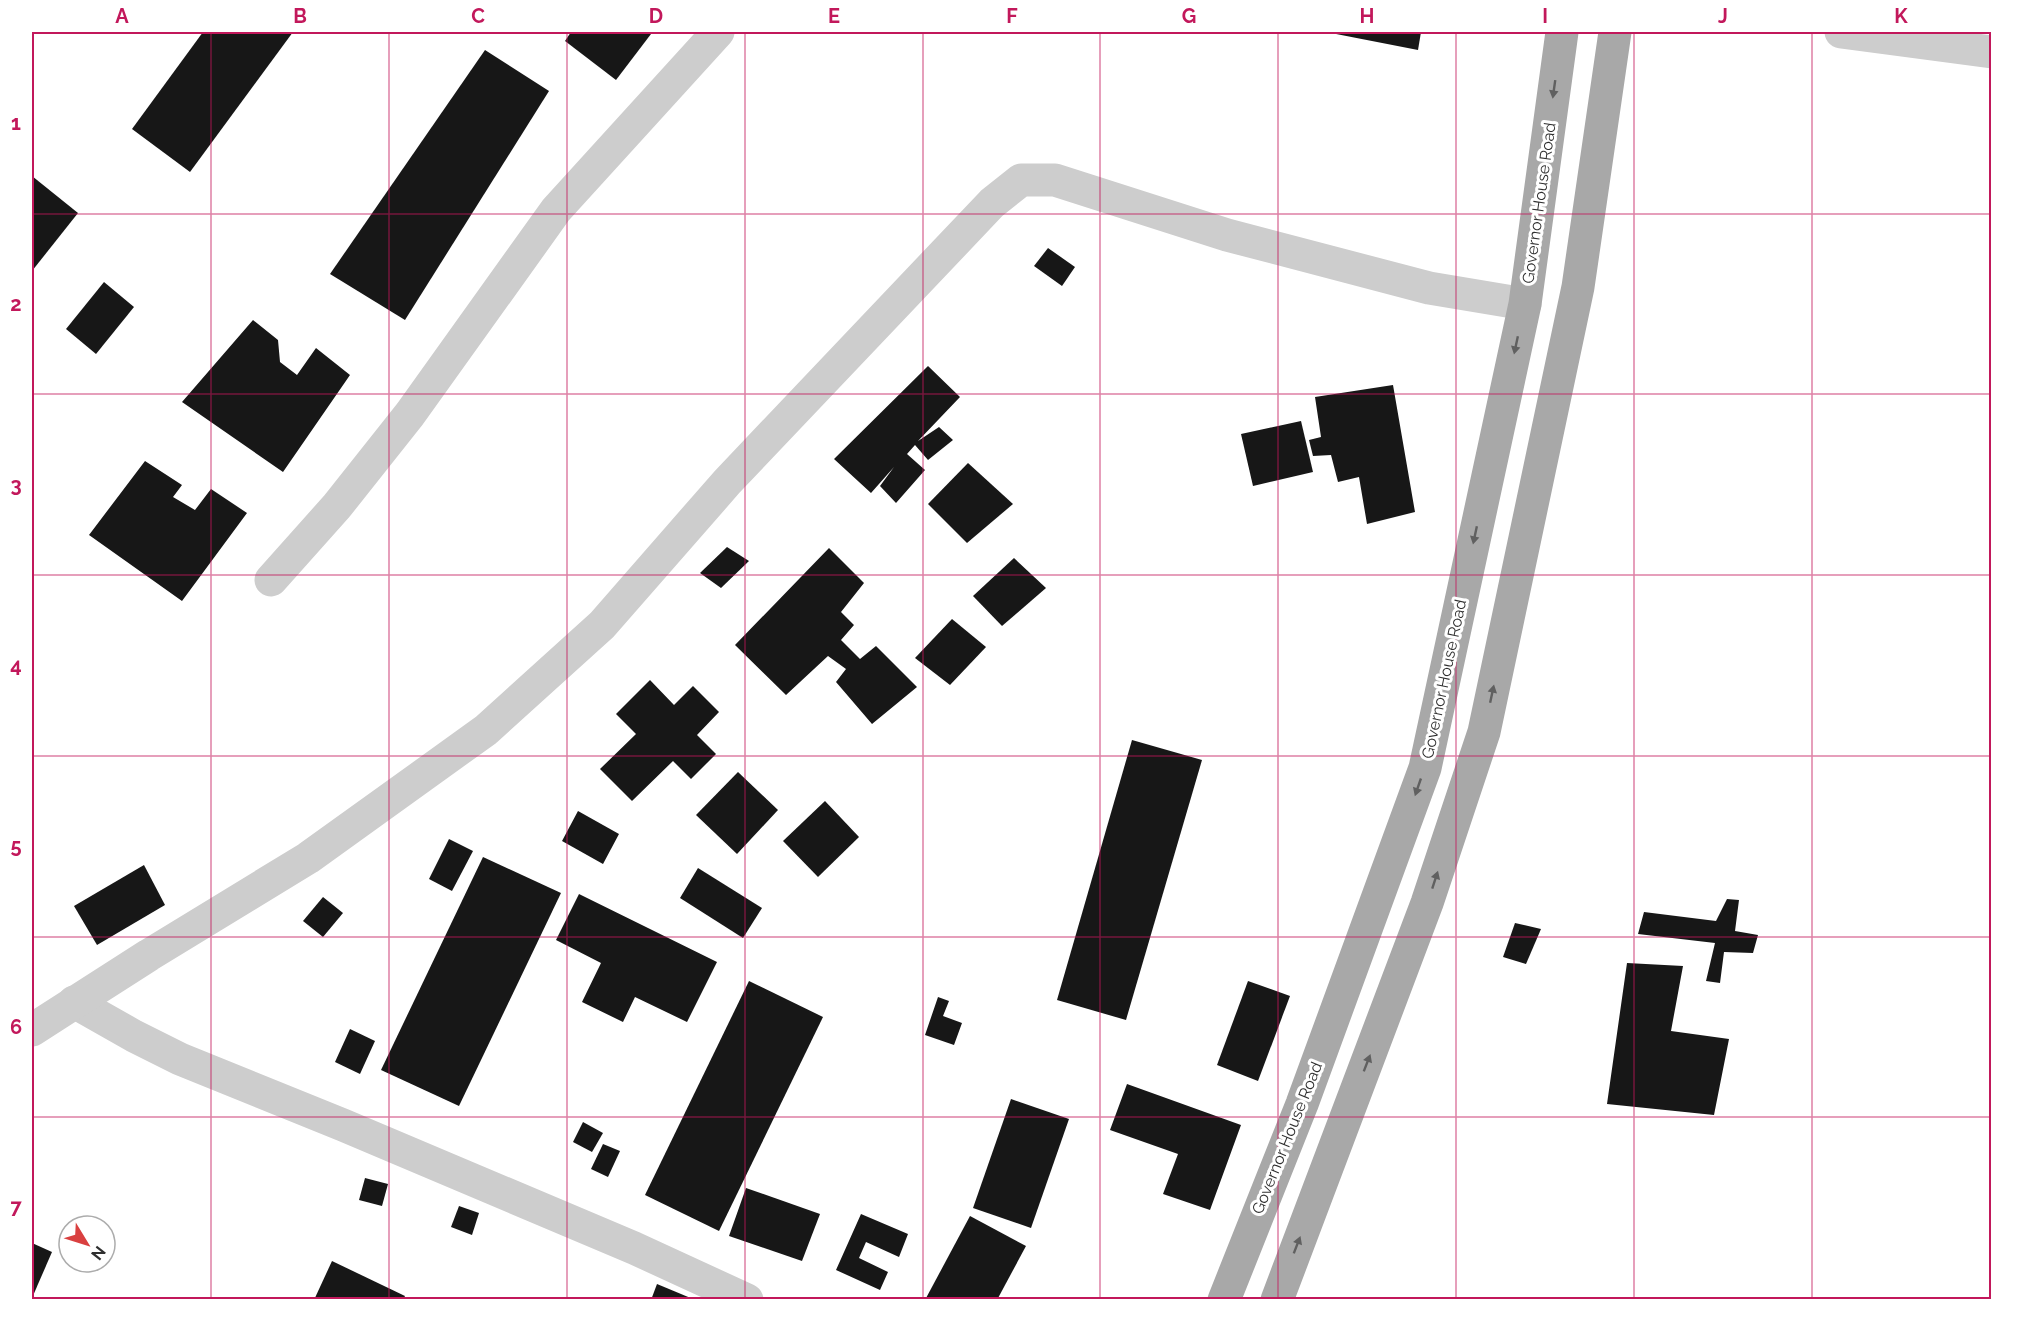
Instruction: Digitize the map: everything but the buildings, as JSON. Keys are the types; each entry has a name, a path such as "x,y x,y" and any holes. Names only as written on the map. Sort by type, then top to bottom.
{"main road":[{"name":"Governor House Road","path":"1224,1299 1302,1104 1425,768 1525,304 1562,32"},
{"path":"1277,1299 1427,903 1484,732 1578,287 1615,32"}],"street":[{"path":"271,580 337,506 410,414 556,210 718,32"},
{"path":"1841,32 1992,52"},
{"path":"32,1029 308,858 486,730 602,626 727,482 992,203 1021,180 1055,180 1238,238 1429,288 1525,304"},
{"path":"74,1002 180,1059 623,1243 747,1299"}]}
